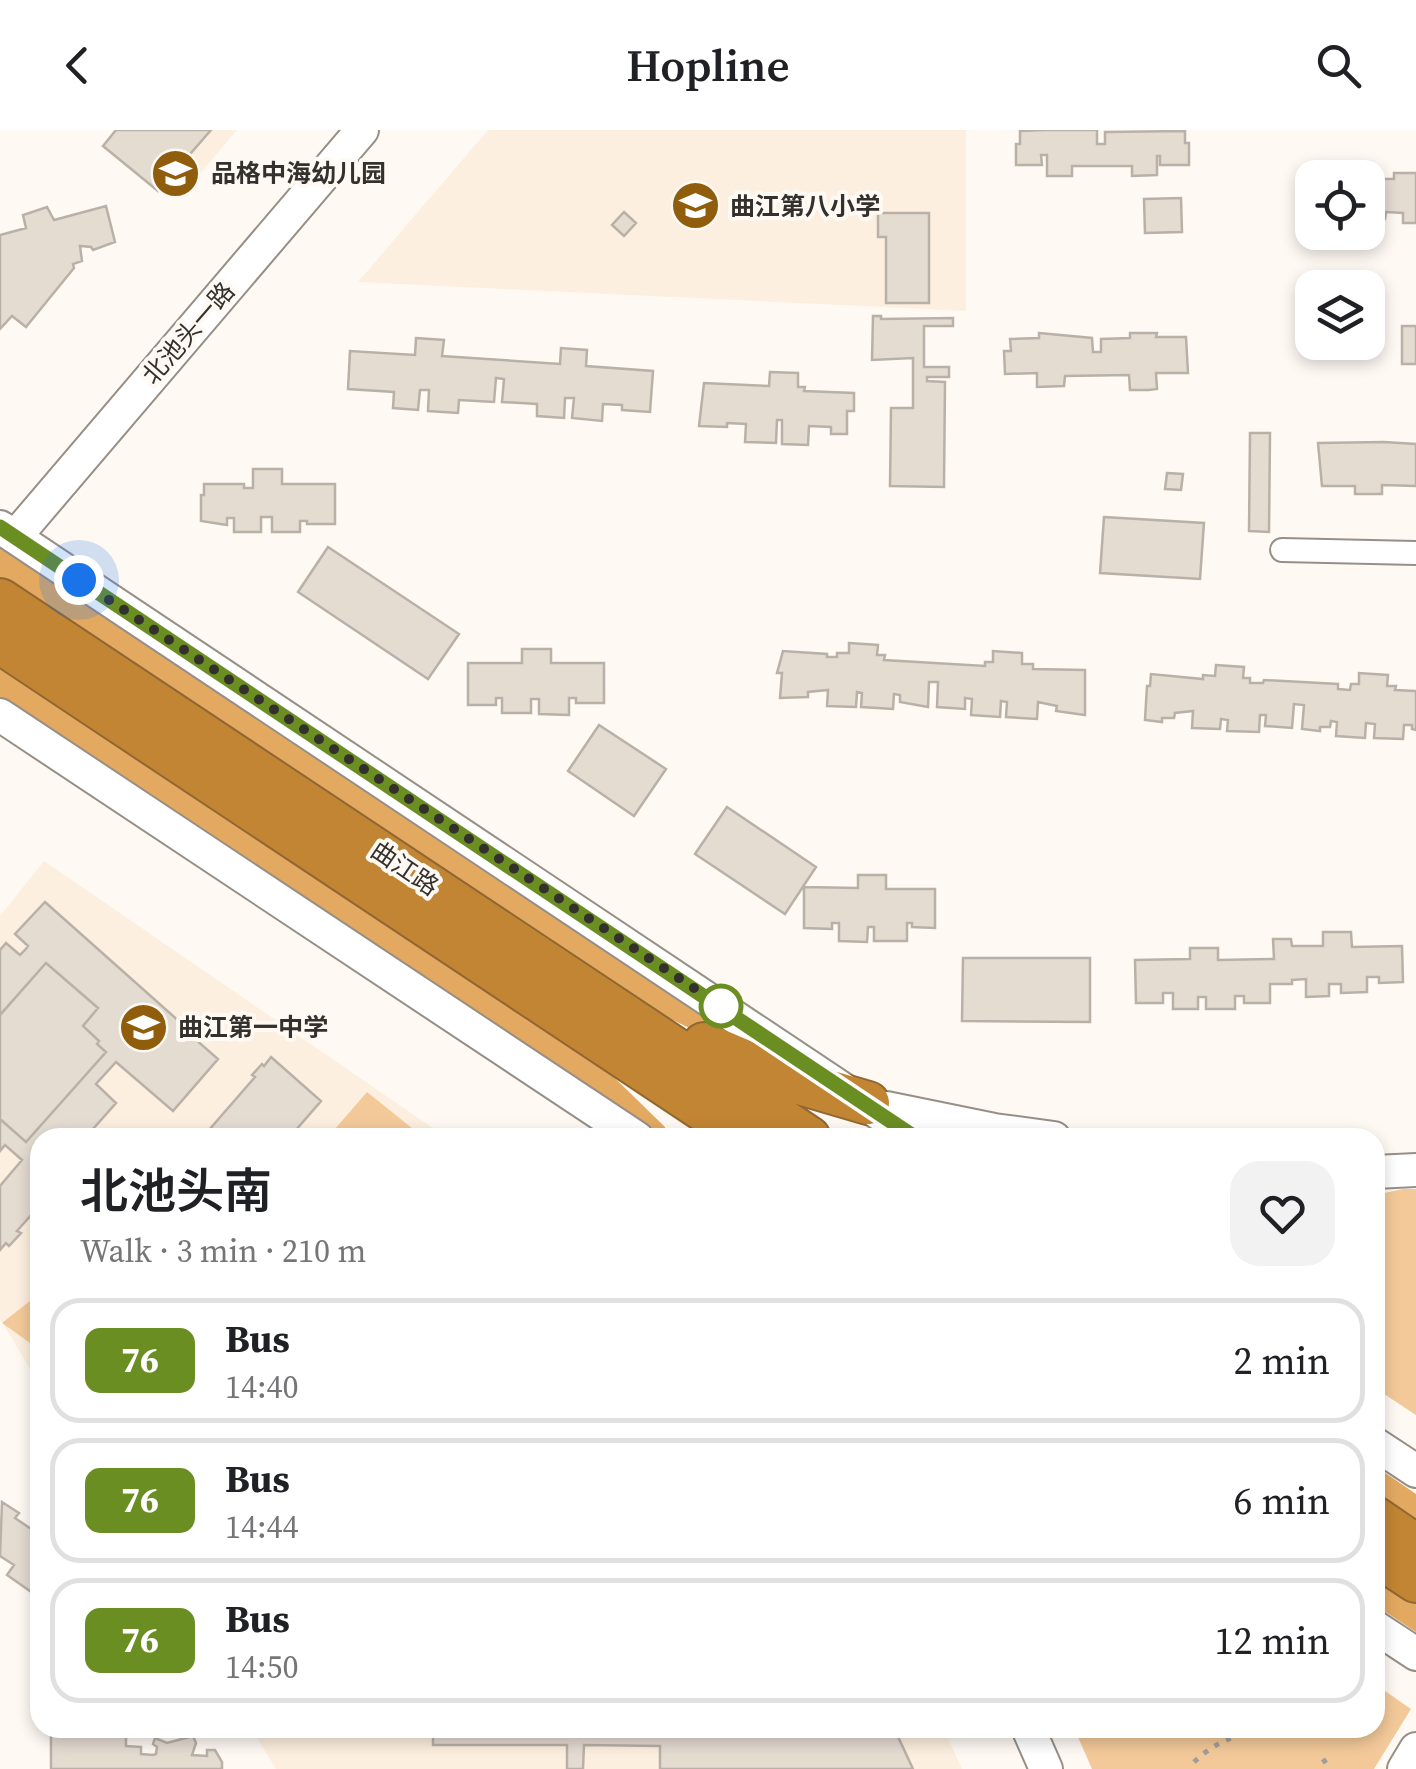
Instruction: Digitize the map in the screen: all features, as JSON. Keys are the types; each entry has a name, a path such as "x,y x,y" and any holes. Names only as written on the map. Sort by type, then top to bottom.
{"highway":[{"name":"曲江路","path":"0,600 600,1019 734,1128"},
{"name":"曲江路","path":"0,642 600,1019 791,1128"},
{"path":"600,1019 868,1103"},
{"path":"600,1019 693,1128"},
{"path":"1385,1525 1416,1546"},
{"path":"1385,1561 1416,1581"}],"main road":[{"name":"北池头一路","path":"7,532 362,130"},
{"path":"7,532 902,1128"},
{"path":"0,715 622,1128"},
{"path":"868,1103 910,1115 991,1128"},
{"path":"1385,1148 1416,1149"},
{"path":"1385,1172 1416,1170"},
{"path":"1385,1451 1416,1472"},
{"path":"1385,1634 1411,1651"},
{"path":"1032,1738 1046,1769"},
{"path":"1054,1738 1068,1769"},
{"path":"1404,1769 1416,1749"}],"street":[{"path":"1282,550 1416,553"}],"path":[{"path":"1194,1762 1213,1745 1230,1738"},
{"path":"1323,1759 1330,1769"}],"shaded area":[{"name":"品格中海幼儿园","path":"139,130 237,130 181,196 122,150"},
{"name":"曲江第八小学","path":"488,130 966,130 966,311 358,282"},
{"path":"0,548 725,1029 718,1042 640,1004 0,579"},
{"path":"0,658 587,1051 665,1128 647,1128 0,699"},
{"name":"曲江第一中学","path":"44,861 433,1128 30,1128 30,1368 0,1319 0,916"},
{"path":"367,1092 412,1128 336,1128"},
{"path":"1416,1189 1416,1415 1385,1395 1385,1193"},
{"path":"30,1301 30,1343 2,1323"},
{"path":"1385,1473 1416,1494 1416,1528 1385,1507"},
{"path":"1385,1578 1416,1599 1416,1632 1385,1612"},
{"path":"1385,1691 1411,1709 1374,1769 1092,1769 1078,1738 1385,1738"},
{"path":"257,1738 948,1738 962,1769 276,1769"}],"building":[{"name":"品格中海幼儿园","path":"116,130 211,130 158,191 103,146"},
{"path":"1097,130 1097,144 1105,144 1105,132 1185,131 1189,165 1160,165 1157,156 1157,175 1132,176 1132,166 1072,166 1072,176 1047,176 1047,155 1041,155 1042,165 1016,165 1020,131"},
{"path":"1394,173 1416,173 1416,223 1403,223 1403,213 1386,212 1385,219 1385,179 1394,179"},
{"path":"1181,198 1182,232 1145,233 1144,199"},
{"path":"106,206 115,242 93,250 80,246 82,261 73,264 74,268 26,327 12,316 0,329 0,235 26,228 23,215 47,207 54,220"},
{"path":"624,212 636,223 624,236 612,225"},
{"path":"878,213 929,213 929,303 886,303 886,237 878,237"},
{"path":"873,316 953,318 953,326 924,326 924,367 949,367 949,377 927,377 927,381 945,382 944,487 890,486 891,408 913,408 913,358 872,360"},
{"path":"1402,326 1416,326 1416,364 1402,364"},
{"path":"1039,333 1092,338 1093,352 1101,352 1101,339 1130,338 1130,333 1186,337 1188,373 1156,373 1157,389 1149,390 1130,390 1129,375 1065,376 1064,386 1037,387 1037,373 1005,374 1004,351 1011,351 1010,339 1039,338"},
{"path":"416,338 444,340 442,356 560,364 561,348 587,350 586,366 653,371 650,412 603,404 602,421 572,418 574,398 565,398 564,418 537,416 537,404 502,402 504,379 496,378 494,402 459,400 458,413 428,411 429,390 420,390 418,410 393,408 394,392 348,389 350,351 415,355"},
{"path":"770,372 798,373 798,387 805,387 804,391 854,393 854,411 847,411 847,434 831,434 831,427 809,426 808,445 782,444 782,420 777,420 776,443 745,442 746,424 699,426 704,383 769,386"},
{"path":"1250,433 1270,433 1269,532 1249,531"},
{"path":"1318,443 1416,444 1416,486 1382,485 1382,494 1355,494 1355,486 1322,486"},
{"path":"253,469 282,469 282,484 335,484 335,524 300,521 300,532 272,532 272,517 261,517 261,532 234,532 234,518 227,518 227,525 201,521 204,484 244,484 244,488 253,488"},
{"path":"1167,473 1183,474 1181,490 1165,489"},
{"path":"1104,517 1204,523 1200,579 1100,573"},
{"path":"328,547 459,634 428,679 298,592"},
{"path":"849,643 878,645 877,655 885,655 884,660 985,666 985,662 993,662 993,651 1022,653 1022,664 1033,664 1033,669 1085,670 1085,715 1056,711 1057,706 1038,702 1037,719 1006,717 1007,702 1001,701 1000,717 971,715 972,699 965,698 965,709 937,707 938,682 929,682 928,707 900,702 900,695 894,694 893,709 861,707 862,693 857,692 856,707 827,706 828,690 808,692 808,697 780,698 782,673 777,673 783,651 837,657 837,653 849,653"},
{"path":"522,649 551,649 551,663 604,663 604,703 576,703 576,698 569,698 569,715 539,714 539,699 531,699 531,713 502,713 502,698 496,698 496,705 468,705 468,663 522,663"},
{"path":"1216,665 1244,667 1243,678 1250,678 1250,683 1264,680 1338,684 1338,689 1350,690 1351,684 1359,684 1359,673 1388,675 1387,686 1416,691 1416,730 1412,725 1404,725 1403,739 1374,738 1375,724 1366,723 1365,738 1336,736 1337,722 1331,721 1330,727 1320,727 1320,731 1302,729 1304,705 1294,704 1292,728 1265,726 1266,715 1260,715 1259,732 1227,731 1228,720 1221,719 1220,729 1192,728 1193,711 1175,713 1174,718 1162,718 1162,722 1145,720 1151,674 1203,679 1203,675 1215,676"},
{"path":"599,725 666,769 634,816 568,771"},
{"path":"727,807 816,867 785,914 695,854"},
{"path":"858,875 886,875 886,889 935,889 935,928 912,927 912,923 907,923 907,941 874,941 874,927 868,927 867,942 839,941 839,923 832,923 832,929 804,928 804,887 858,888"},
{"path":"45,902 218,1059 173,1111 116,1062 96,1084 116,1103 94,1128 38,1128 106,1052 83,1026 98,1008 46,963 0,1015 0,950 6,943 20,955 28,946 15,934"},
{"path":"1323,932 1351,932 1352,947 1402,946 1403,982 1379,983 1379,977 1367,977 1367,992 1341,993 1341,984 1329,984 1329,996 1306,997 1306,979 1292,980 1292,984 1270,984 1270,1003 1244,1003 1244,996 1235,996 1235,1009 1206,1009 1206,997 1198,997 1198,1009 1173,1009 1173,993 1163,993 1163,1003 1136,1003 1135,960 1190,959 1190,948 1218,948 1218,960 1274,959 1273,939 1291,939 1292,946 1323,946"},
{"path":"963,958 1090,958 1090,1022 962,1021"},
{"path":"46,963 98,1008 83,1026 106,1052 38,1128 30,1128 26,1142 0,1119 0,1015"},
{"path":"271,1057 321,1101 298,1128 211,1128 255,1077 252,1075"},
{"path":"0,1119 26,1142 30,1138 30,1216 17,1231 21,1233 0,1250 0,1186 22,1160 5,1145 0,1151"},
{"path":"2,1502 19,1513 15,1518 30,1528 30,1591 7,1575 14,1565 0,1556"},
{"path":"51,1738 126,1738 126,1746 141,1747 141,1754 153,1755 157,1747 153,1744 155,1738 167,1743 194,1738 192,1755 207,1756 207,1750 215,1750 222,1762 222,1769 51,1769"},
{"path":"433,1738 899,1738 913,1769 660,1769 660,1746 584,1745 583,1769 567,1769 567,1745 433,1745"}],"bus line":[{"name":"76","path":"0,527 902,1128"}],"place":[{"name":"品格中海幼儿园","path":"176,173"},
{"name":"曲江第八小学","path":"695,206"},
{"name":"曲江第一中学","path":"143,1027"}],"route":[{"path":"79,580 724,1008 721,1006"}]}
